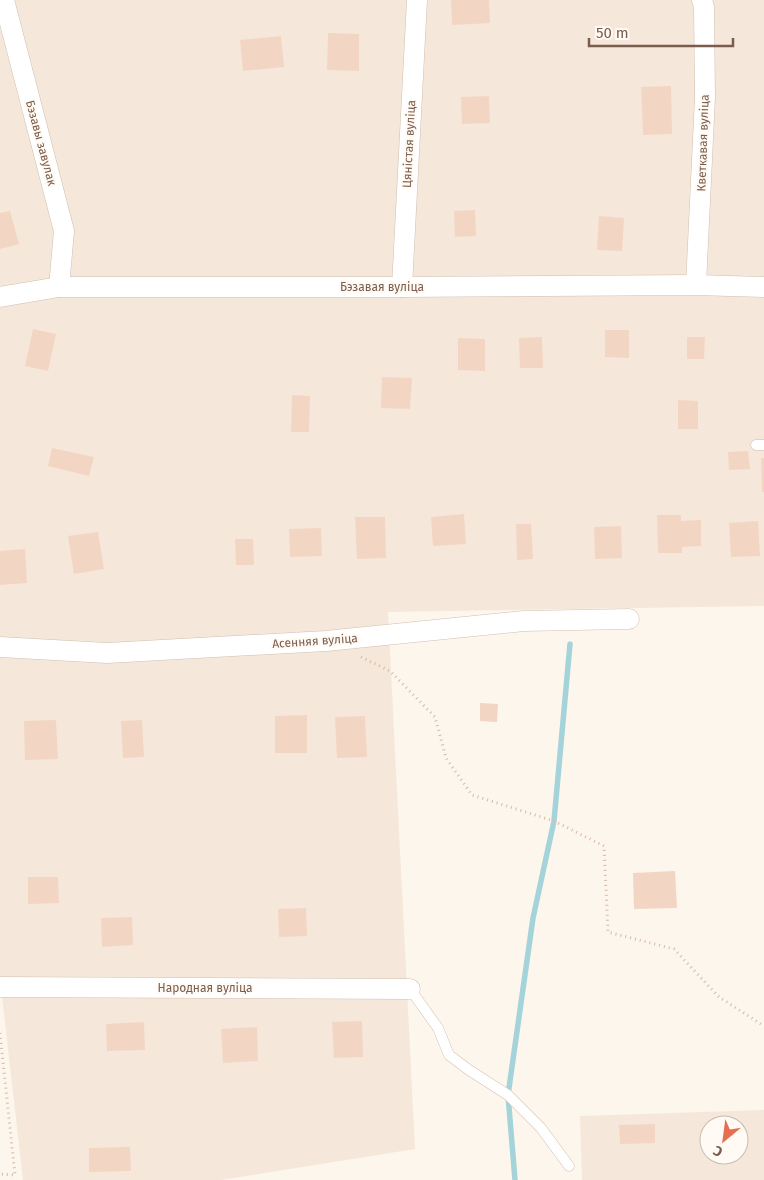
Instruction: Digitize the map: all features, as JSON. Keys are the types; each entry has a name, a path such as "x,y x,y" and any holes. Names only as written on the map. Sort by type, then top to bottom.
{"street":[{"name":"Бэзавы завулак","path":"4,0 64,231 59,287"},
{"name":"Цяністая вуліца","path":"402,288 417,0"},
{"name":"Кветкавая вуліца","path":"696,285 705,97 704,7 702,0"},
{"name":"Бэзавая вуліца","path":"0,297 59,287 764,286"},
{"name":"Асенняя вуліца","path":"0,647 107,653 326,641 524,621 629,619"},
{"name":"Народная вуліца","path":"0,987 410,988"}],"lane":[{"path":"410,988 438,1028 449,1055 508,1095 541,1128 568,1166"}],"path":[{"path":"358,656 390,671 435,717 446,758 472,795 554,821 604,846 608,932 674,949 719,996 764,1026"},
{"path":"0,1033 15,1175 0,1174"}],"shaded area":[{"path":"0,0 764,0 764,606 388,612 415,1149 221,1180 23,1180 0,979"},
{"path":"764,1110 764,1180 582,1180 580,1116"}],"building":[{"path":"451,0 489,0 490,23 452,25"},
{"path":"328,33 359,34 359,71 327,70"},
{"path":"281,36 284,67 243,71 240,40"},
{"path":"671,86 672,134 643,135 641,87"},
{"path":"489,96 490,123 462,124 461,97"},
{"path":"475,210 476,236 455,237 454,211"},
{"path":"10,211 19,244 0,249 0,213"},
{"path":"599,216 624,218 622,251 597,250"},
{"path":"33,329 56,334 48,371 25,366"},
{"path":"605,330 629,330 629,358 605,357"},
{"path":"542,337 543,368 520,368 519,338"},
{"path":"687,337 705,337 704,359 687,359"},
{"path":"458,338 485,339 485,371 458,370"},
{"path":"382,377 412,378 410,409 381,408"},
{"path":"292,395 310,396 309,432 291,432"},
{"path":"678,400 698,401 698,429 678,429"},
{"path":"52,448 94,457 89,476 48,466"},
{"path":"748,451 750,469 729,470 728,452"},
{"path":"761,458 764,458 764,492 762,492"},
{"path":"464,514 466,544 433,546 431,517"},
{"path":"657,515 681,515 681,521 701,520 701,546 682,547 682,553 658,553"},
{"path":"355,517 385,517 386,558 357,559"},
{"path":"758,521 760,556 731,557 729,523"},
{"path":"516,524 531,524 533,559 517,560"},
{"path":"621,526 622,558 595,559 594,527"},
{"path":"321,528 322,556 290,557 289,529"},
{"path":"98,532 104,569 74,574 68,536"},
{"path":"235,539 253,539 254,565 236,565"},
{"path":"25,549 27,583 0,585 0,551"},
{"path":"480,703 498,704 497,722 480,721"},
{"path":"307,715 307,753 275,753 275,716"},
{"path":"365,716 367,757 337,758 335,717"},
{"path":"56,720 58,759 25,760 24,721"},
{"path":"142,720 144,757 123,758 121,721"},
{"path":"675,871 677,908 634,909 633,873"},
{"path":"28,877 58,877 59,903 28,904"},
{"path":"306,908 307,936 279,937 278,909"},
{"path":"132,917 133,945 102,947 101,918"},
{"path":"362,1021 363,1057 334,1058 332,1022"},
{"path":"144,1022 145,1050 107,1051 106,1024"},
{"path":"257,1027 258,1061 223,1063 221,1029"},
{"path":"655,1124 655,1143 620,1144 619,1125"},
{"path":"130,1147 131,1171 89,1172 89,1148"}],"waterway":[{"path":"515,1180 508,1095 533,918 554,821 570,644"}]}
